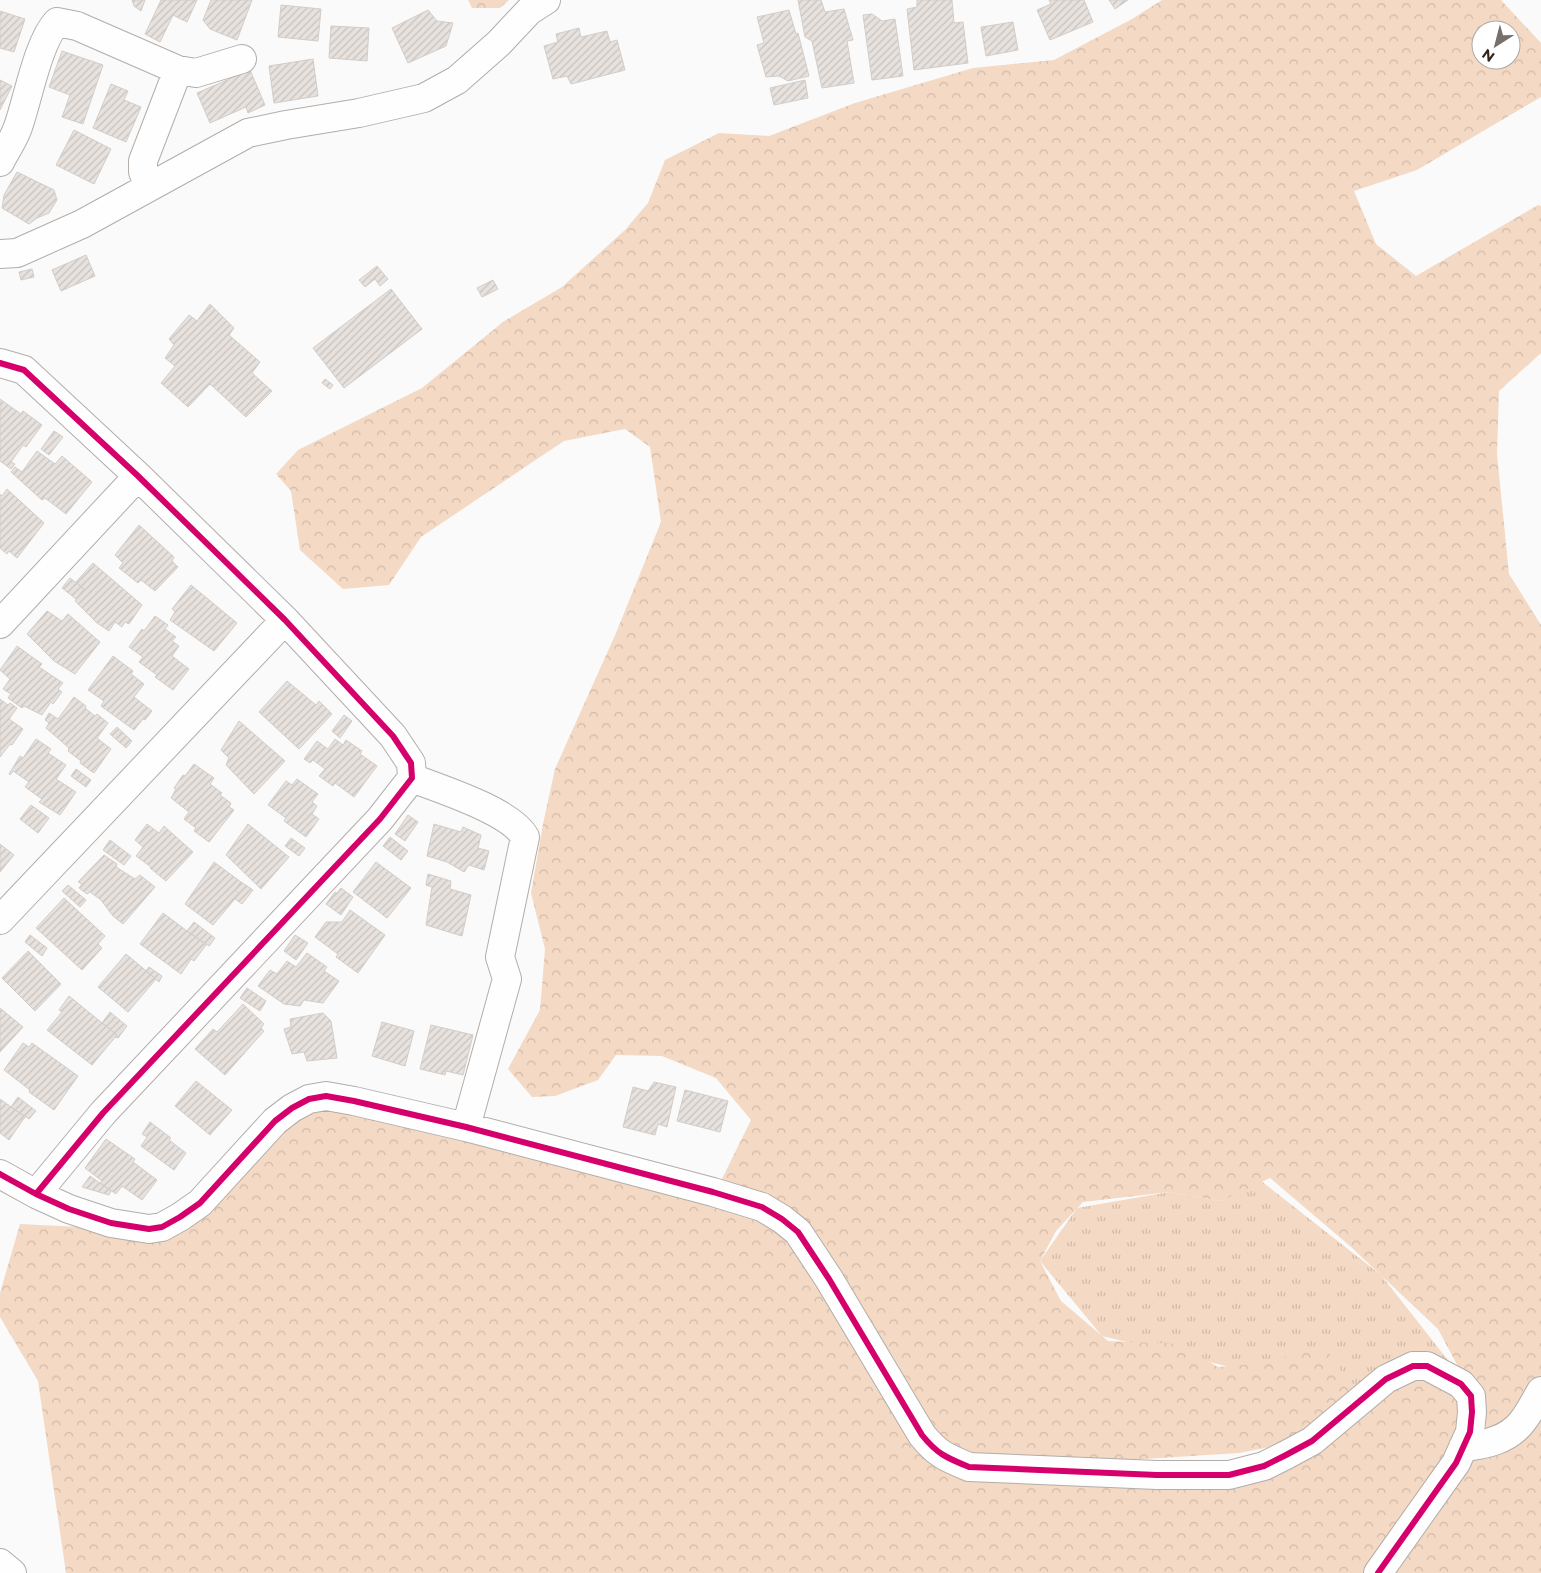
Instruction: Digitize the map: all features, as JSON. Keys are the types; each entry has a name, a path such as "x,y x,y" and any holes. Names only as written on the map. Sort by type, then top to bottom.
{"street":[{"path":"0,254 17,253 82,224 248,134 286,125 359,113 424,98 457,80 499,43 529,12 546,0"},
{"path":"0,162 18,128 38,62 51,29 57,22 77,26 178,70 196,73 242,58"},
{"path":"150,186 143,172 143,161 178,70"},
{"path":"0,363 24,370 138,476 285,620 393,736 411,763 412,778 380,819 103,1112 36,1194"},
{"path":"0,624 138,476"},
{"path":"0,920 285,620"},
{"path":"412,778 485,808 511,821 520,829 525,837 500,957 507,979 466,1127"},
{"path":"0,1174 68,1209 111,1223 149,1228 162,1226 180,1218 200,1203 275,1121 286,1112 309,1099 326,1096 466,1127 762,1207 782,1219 798,1232 829,1279 922,1435 945,1458 969,1467 1157,1475 1229,1475 1264,1466 1312,1441 1386,1378 1413,1366 1427,1366 1461,1384 1471,1396 1470,1432 1456,1463 1378,1573"},
{"path":"1463,1447 1487,1444 1505,1436 1522,1422 1541,1391"},
{"path":"0,1562 12,1573"}],"green space":[{"path":"468,0 509,0 500,8 472,8"},
{"path":"1162,0 1501,0 1520,20 1471,20 1471,70 1521,70 1521,22 1541,43 1541,97 1417,170 1354,191 1376,244 1416,276 1538,205 1541,206 1541,353 1499,391 1497,454 1509,574 1541,625 1541,1389 1531,1404 1493,1442 1469,1387 1438,1329 1350,1246 1270,1178 1221,1201 1169,1192 1083,1202 1056,1231 1040,1261 1061,1301 1108,1341 1178,1344 1218,1367 1279,1362 1294,1349 1328,1352 1361,1399 1306,1440 1239,1453 1096,1462 970,1460 951,1452 912,1409 894,1358 851,1311 802,1239 791,1227 773,1217 943,1459 967,1467 1226,1478 1333,1434 1385,1385 1428,1370 1444,1381 1472,1407 1462,1440 1371,1573 66,1573 38,1381 0,1317 0,1293 20,1224 80,1227 162,1227 275,1121 326,1096 761,1211 718,1187 751,1120 716,1078 662,1056 616,1055 598,1080 555,1096 532,1097 508,1069 540,1010 545,949 531,893 555,769 616,633 661,522 650,447 625,429 564,441 421,537 389,585 343,589 300,550 291,491 276,474 298,450 422,388 503,322 562,287 625,230 648,203 665,160 719,133 769,136 855,103 973,68 1054,60 1132,19"},
{"path":"1261,1181 1381,1275 1469,1387 1361,1399 1102,1336 1040,1261 1077,1208 1169,1192 1221,1201"},
{"path":"1541,1395 1541,1573 1385,1573 1443,1481"}],"building":[{"path":"132,0 145,0 141,11 134,6"},
{"path":"161,0 197,0 187,22 173,15 160,42 145,34"},
{"path":"211,0 252,0 237,40 210,29 203,20"},
{"path":"798,0 821,0 825,12 844,9 853,40 847,41 854,83 822,88 812,41 805,37"},
{"path":"917,0 952,0 954,23 963,22 968,63 914,70 907,9 917,7"},
{"path":"1049,0 1084,0 1093,22 1050,40 1037,10 1051,4"},
{"path":"1109,0 1128,0 1115,9"},
{"path":"281,5 321,9 318,41 278,37"},
{"path":"428,10 437,21 453,23 446,46 408,63 392,28"},
{"path":"789,10 796,34 798,33 809,76 788,81 779,76 766,77 757,45 764,43 757,17"},
{"path":"0,11 25,19 14,52 0,48"},
{"path":"872,14 882,21 895,19 903,76 872,80 863,15"},
{"path":"1013,22 1018,50 986,56 981,27"},
{"path":"331,26 369,28 367,61 329,58"},
{"path":"579,28 581,37 607,31 610,42 617,40 625,70 571,84 567,76 553,79 544,46 558,42 556,34"},
{"path":"62,51 103,65 83,124 62,117 70,95 49,87"},
{"path":"313,59 318,96 274,103 269,66"},
{"path":"250,70 265,105 248,113 246,107 210,123 197,93"},
{"path":"0,80 12,86 0,110"},
{"path":"805,80 808,98 774,105 770,88"},
{"path":"111,84 128,91 124,100 141,107 126,142 93,128"},
{"path":"74,130 111,149 94,184 56,165"},
{"path":"17,172 54,190 57,200 49,213 29,224 2,208 4,195"},
{"path":"86,255 95,276 61,291 52,270"},
{"path":"377,266 388,279 380,286 375,279 365,287 359,280"},
{"path":"32,269 34,277 21,280 19,272"},
{"path":"493,280 498,289 482,297 477,288"},
{"path":"391,289 422,329 344,388 313,348"},
{"path":"210,304 234,328 229,335 260,362 252,373 272,391 246,417 210,384 188,407 161,383 175,366 165,358 174,345 169,339 189,315 197,321"},
{"path":"325,379 333,385 330,389 322,383"},
{"path":"0,399 21,414 23,411 42,425 26,447 23,445 11,462 15,464 11,469 0,461"},
{"path":"54,431 63,437 49,455 41,449"},
{"path":"37,451 55,464 62,456 92,482 66,514 45,498 42,500 11,472 15,467 22,472"},
{"path":"7,489 44,523 17,558 9,551 7,554 0,548 0,494 2,496"},
{"path":"139,525 174,557 172,561 178,567 155,591 141,580 138,583 119,568 123,563 115,555"},
{"path":"93,563 142,605 129,624 125,622 122,627 115,622 109,631 97,623 75,601 84,589 76,582"},
{"path":"70,578 84,589 76,599 62,588"},
{"path":"191,585 237,623 214,651 170,620 175,612 172,609"},
{"path":"47,611 62,621 68,614 100,642 75,674 54,661 27,634"},
{"path":"155,616 168,625 165,629 176,637 172,641 179,646 172,656 189,669 173,690 139,662 143,657 129,647 142,629 144,631"},
{"path":"17,646 42,664 39,667 63,683 58,689 62,692 53,704 51,702 42,715 24,706 22,708 8,698 11,694 3,689 10,679 0,670"},
{"path":"113,656 133,671 131,674 144,684 134,697 152,711 134,730 101,706 104,701 88,690"},
{"path":"287,681 316,705 319,701 332,714 299,749 259,712"},
{"path":"74,697 95,716 97,714 108,723 97,738 111,749 94,773 80,763 81,761 68,751 69,748 46,728 49,723 45,720 49,713 58,719"},
{"path":"0,699 8,705 10,703 17,708 9,719 23,729 12,745 10,744 0,757"},
{"path":"344,715 352,721 340,738 332,731"},
{"path":"239,721 285,761 254,794 226,765 229,758 221,750"},
{"path":"117,727 132,741 126,748 110,734"},
{"path":"36,739 51,749 48,753 66,765 56,779 76,792 60,815 39,802 42,799 25,787 29,782 13,771 9,774 20,756 23,758"},
{"path":"335,739 343,745 346,740 362,751 360,754 377,766 354,797 335,783 333,786 319,776 325,769 313,760 310,763 304,759 317,741 328,749"},
{"path":"194,764 214,778 210,784 222,793 220,795 231,803 229,807 234,810 209,842 194,831 196,828 184,819 189,812 171,798 176,789 174,788"},
{"path":"76,769 91,780 86,787 71,776"},
{"path":"297,779 318,794 312,802 317,806 312,814 319,819 306,837 284,821 286,818 268,805 286,781 292,785"},
{"path":"31,805 49,818 38,833 20,819"},
{"path":"408,815 418,822 405,841 395,834"},
{"path":"147,824 159,833 164,826 193,852 166,881 136,856 143,847 135,840"},
{"path":"248,824 289,857 261,889 226,855"},
{"path":"434,824 461,832 463,827 481,835 478,848 489,851 484,870 469,865 464,872 447,862 427,856"},
{"path":"390,837 408,851 401,860 383,846"},
{"path":"291,838 305,848 299,856 285,846"},
{"path":"110,840 131,856 124,865 103,850"},
{"path":"0,844 14,855 0,872"},
{"path":"104,855 117,864 116,867 135,879 140,875 155,887 123,924 113,916 101,900 90,892 87,894 79,888 82,884 78,882"},
{"path":"214,862 241,882 235,890 239,894 213,925 185,904"},
{"path":"376,862 411,888 387,918 353,892"},
{"path":"428,874 451,881 450,889 471,895 462,936 426,925 432,887 426,885"},
{"path":"241,882 253,890 242,904 235,899 239,894 235,890"},
{"path":"68,885 86,900 80,907 62,891"},
{"path":"341,888 353,897 341,915 326,904 335,892 337,893"},
{"path":"64,898 105,936 98,944 102,948 82,970 36,928"},
{"path":"350,910 385,935 358,973 336,957 338,954 315,937 326,922 342,922"},
{"path":"163,913 206,945 194,961 191,959 181,974 140,944"},
{"path":"194,922 215,938 209,946 187,931"},
{"path":"30,935 47,948 42,956 25,942"},
{"path":"295,935 308,943 296,960 284,951"},
{"path":"28,951 61,984 35,1011 2,978"},
{"path":"307,953 327,967 324,971 339,981 323,1003 304,1000 300,1006 284,1004 258,986 270,970 277,974 287,961 296,967"},
{"path":"126,954 156,979 128,1012 98,987"},
{"path":"149,967 162,976 159,982 146,971"},
{"path":"247,988 266,1001 260,1011 240,998"},
{"path":"69,996 117,1035 92,1065 47,1030 62,1012 59,1010"},
{"path":"243,1004 264,1024 261,1028 264,1031 225,1075 195,1049 213,1029 217,1032"},
{"path":"0,1008 23,1027 0,1052"},
{"path":"110,1012 127,1026 118,1038 115,1037 117,1035 102,1023"},
{"path":"323,1013 331,1021 337,1058 307,1061 304,1052 292,1054 284,1029 291,1027 290,1019"},
{"path":"382,1022 414,1031 405,1066 372,1056"},
{"path":"431,1025 473,1035 463,1075 446,1071 445,1075 420,1069"},
{"path":"23,1043 29,1047 32,1043 78,1076 54,1110 29,1092 30,1090 4,1070"},
{"path":"196,1081 232,1110 210,1135 175,1106"},
{"path":"654,1082 676,1087 667,1127 658,1124 655,1135 623,1127 633,1087 648,1091"},
{"path":"685,1090 728,1101 720,1132 677,1121"},
{"path":"18,1097 36,1111 29,1119 11,1107"},
{"path":"0,1099 25,1117 9,1140 0,1133"},
{"path":"150,1122 171,1138 169,1140 186,1153 174,1170 141,1146 147,1137 142,1134"},
{"path":"106,1139 135,1159 133,1162 157,1180 142,1200 122,1186 116,1194 100,1183 102,1181 85,1168"},
{"path":"90,1176 111,1191 109,1195 82,1187"}],"cycle path":[{"path":"0,363 24,370 138,476 285,620 393,736 411,763 412,778 380,819 103,1113 36,1194"},
{"path":"0,1174 36,1194 69,1209 111,1223 149,1229 162,1227 200,1203 275,1121 292,1108 309,1099 326,1096 466,1127 713,1192 762,1207 782,1219 798,1232 829,1279 922,1435 943,1455 969,1467 1157,1475 1229,1475 1264,1466 1312,1441 1386,1379 1413,1366 1427,1366 1461,1384 1471,1396 1470,1432 1456,1463 1378,1573"}]}
